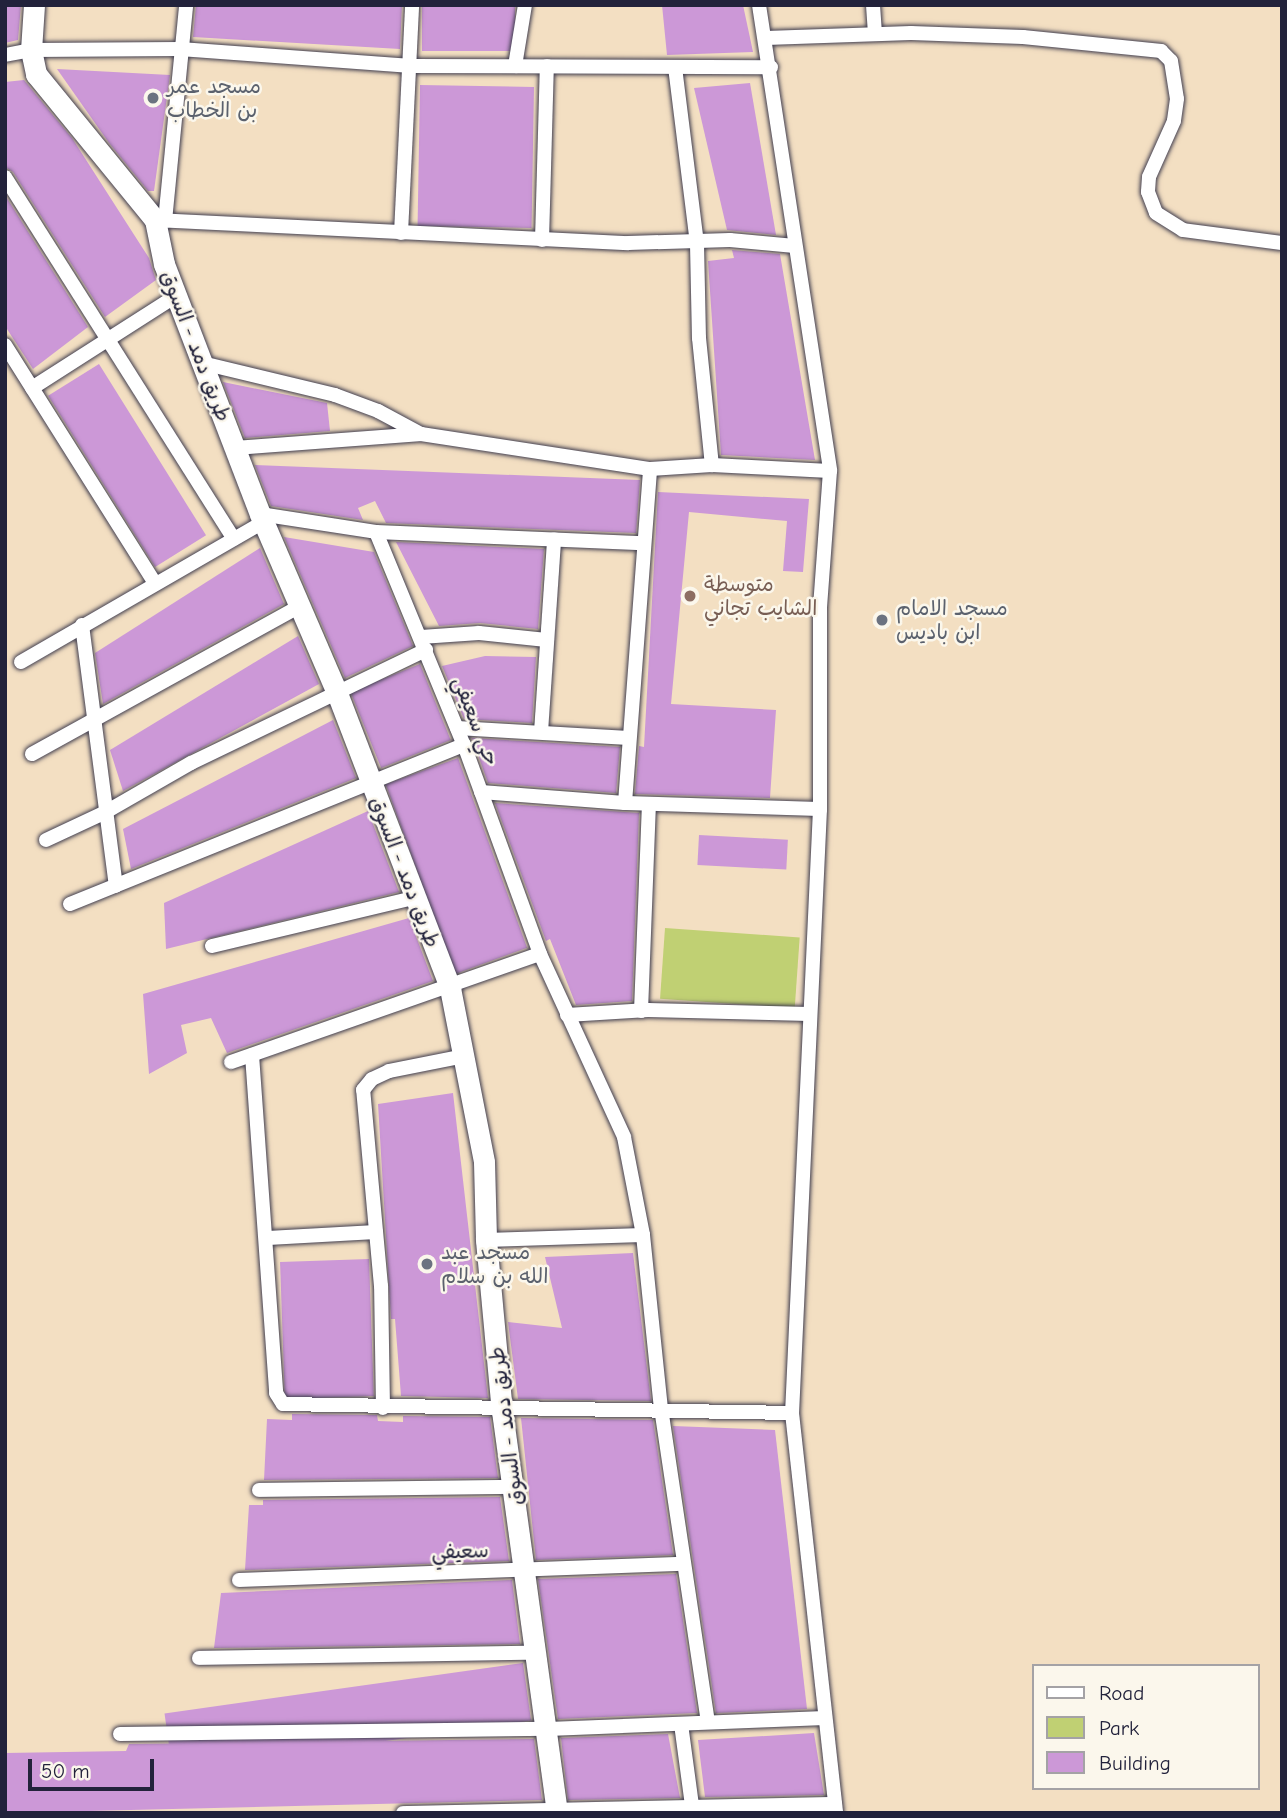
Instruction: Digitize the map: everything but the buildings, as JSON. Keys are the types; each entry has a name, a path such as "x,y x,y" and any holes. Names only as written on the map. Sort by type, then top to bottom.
{"main road":[{"name":"طريق دمد - السوق","path":"34,5 32,50 36,74 160,221 176,296 298,607 337,693 450,988 484,1162 486,1240 502,1411 548,1729 557,1811"}],"street":[{"path":"186,5 160,221 542,240 697,244 730,240 795,246"},
{"path":"401,233 412,5"},
{"path":"515,66 524,5"},
{"path":"403,1813 836,1808 792,1413 820,809 820,607 830,471 795,246 771,67 759,5"},
{"path":"873,5 875,34"},
{"path":"766,38 875,34 1023,37 1161,51 1171,61 1177,99 1174,121 1149,177 1148,192 1156,213 1183,230 1282,243"},
{"path":"5,55 32,50 180,49 411,66 771,67"},
{"path":"542,240 547,66"},
{"path":"675,67 697,244 699,338 712,465"},
{"path":"5,177 234,539"},
{"path":"32,388 110,342 176,296"},
{"path":"5,345 154,582"},
{"path":"202,363 335,395 378,411 421,435"},
{"path":"235,447 421,435 650,469 712,465 830,471"},
{"path":"625,803 650,469"},
{"path":"21,662 154,582 234,539 262,518 376,532 643,543"},
{"name":"حي سعيفي","path":"376,532 424,643 481,792 625,803 820,809"},
{"path":"541,732 554,539"},
{"path":"32,754 96,723 298,607"},
{"path":"82,625 96,723 104,813 116,886"},
{"path":"46,840 104,813 191,763 337,693 424,643 479,633 547,640"},
{"path":"457,728 629,738"},
{"path":"70,904 371,786 464,745"},
{"path":"481,792 541,954 567,1015 602,1082 624,1137 643,1235 661,1408 708,1722"},
{"path":"641,1010 649,804"},
{"path":"212,946 414,898"},
{"path":"231,1062 450,988 541,954"},
{"path":"567,1015 641,1010 809,1014"},
{"path":"252,1055 268,1238 278,1400 289,1406 502,1411 661,1408 792,1413"},
{"path":"383,1408 376,1232 363,1099 365,1085 390,1070 465,1056"},
{"path":"268,1238 376,1232"},
{"path":"486,1240 643,1235"},
{"path":"259,1490 512,1487"},
{"name":"سعيفي","path":"239,1580 683,1564"},
{"path":"199,1658 535,1653"},
{"path":"120,1734 548,1729 825,1718"},
{"path":"681,1724 692,1810"}],"green space":[{"path":"665,928 800,937 795,1008 660,999"}],"place":[{"name":"مسجد عمر بن الخطاب","path":"153,98"},
{"name":"متوسطة الشايب تجاني","path":"690,596"},
{"name":"مسجد الامام ابن باديس","path":"882,620"},
{"name":"مسجد عبد الله بن سلام","path":"427,1264"}]}
